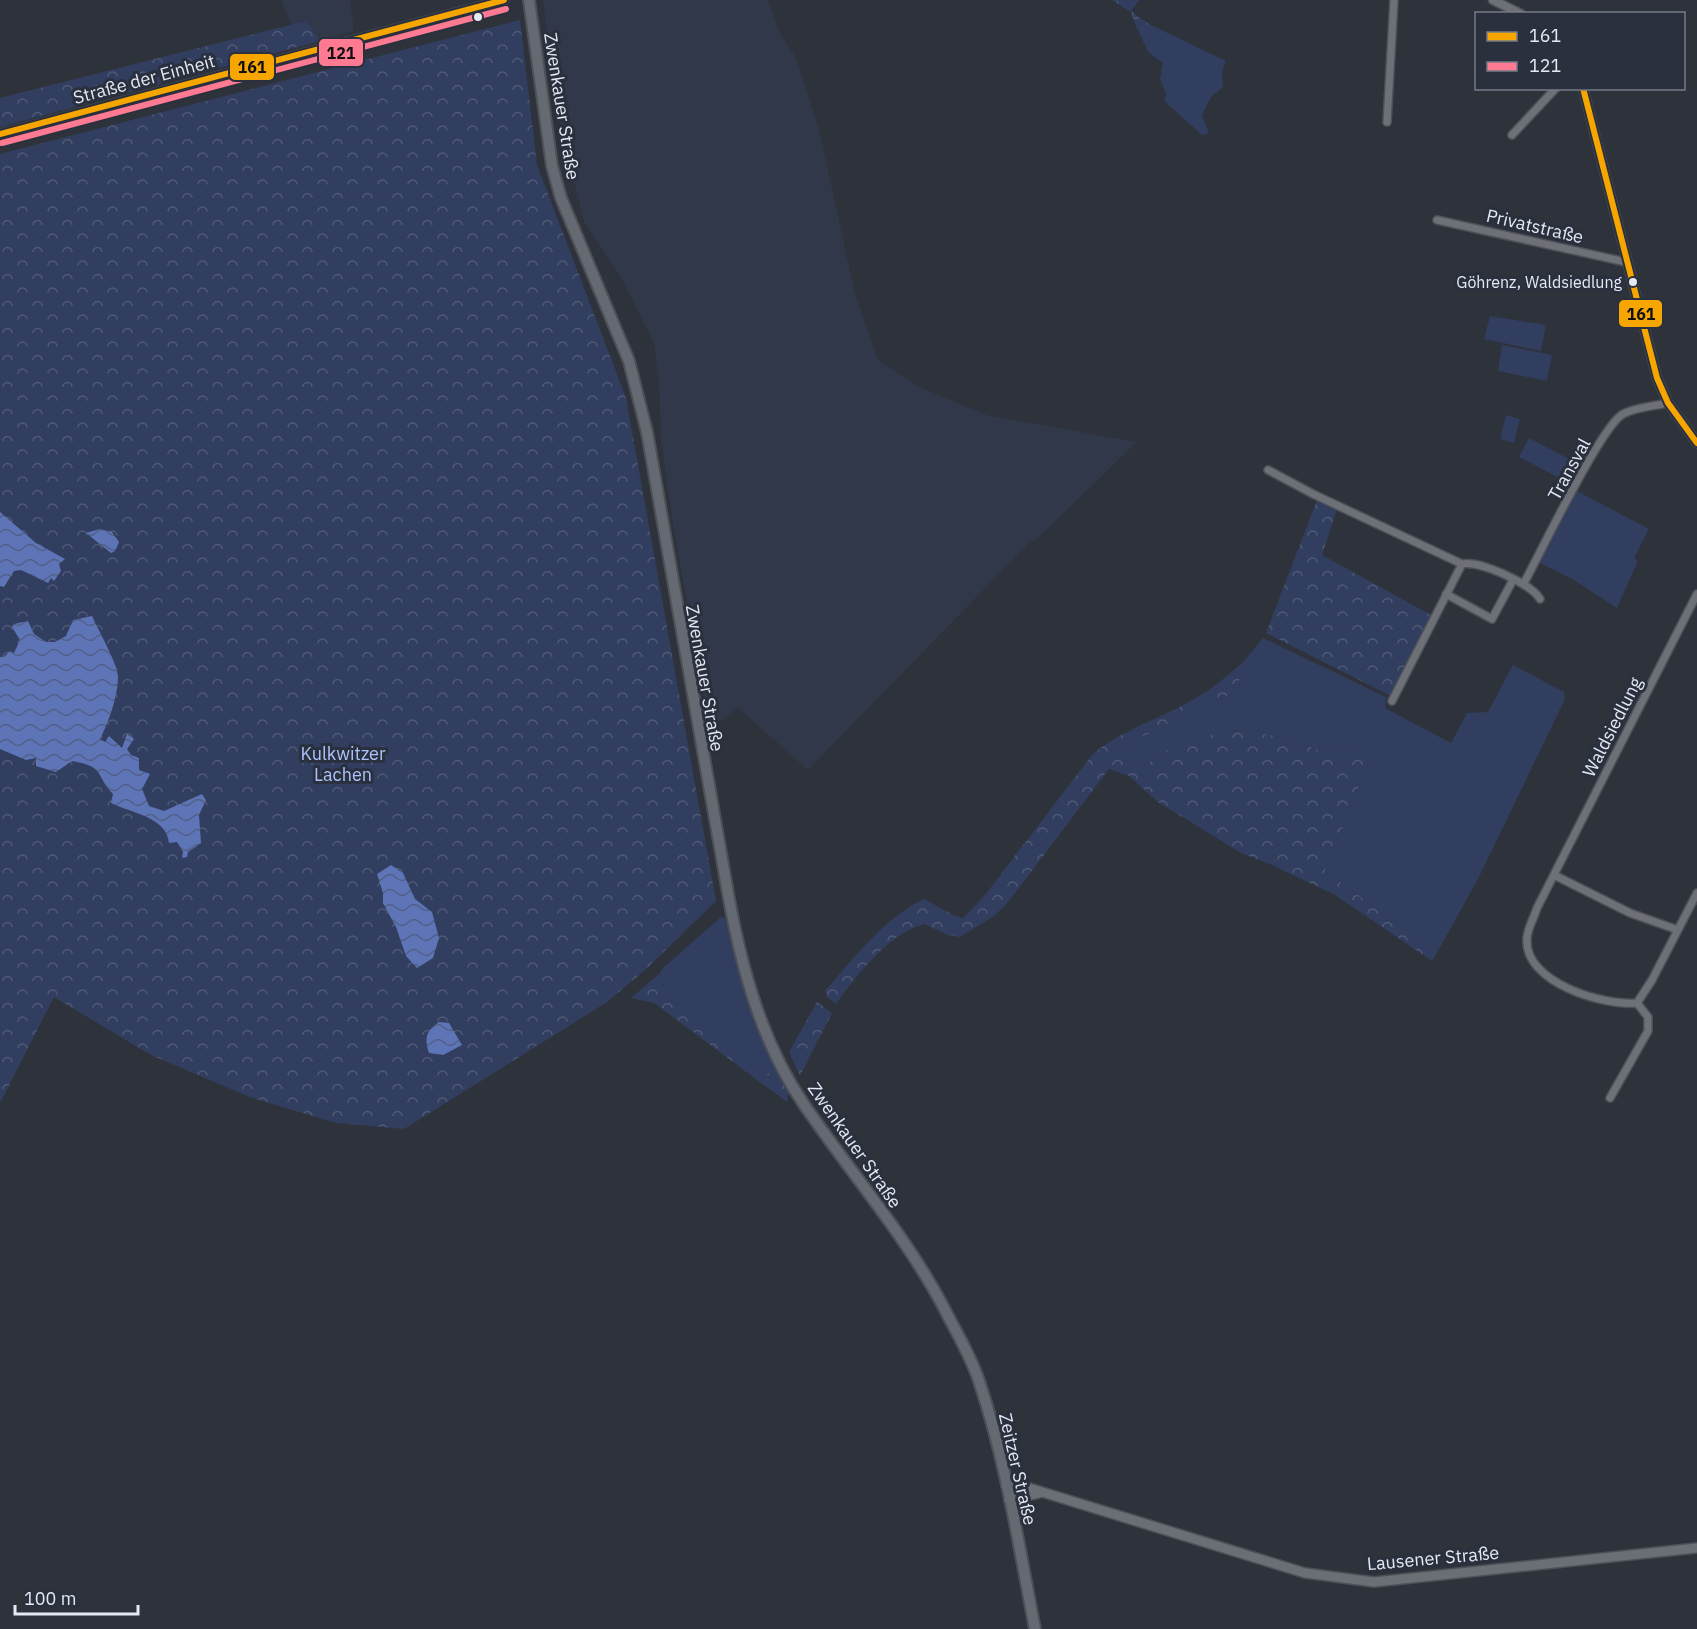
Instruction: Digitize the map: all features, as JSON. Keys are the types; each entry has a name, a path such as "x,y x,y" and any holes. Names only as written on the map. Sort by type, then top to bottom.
{"main road":[{"name":"Zwenkauer Straße","path":"529,0 552,166 561,198 629,361 647,432 729,899 738,946 754,999 802,1101 877,1203 951,1322"},
{"name":"Zeitzer Straße","path":"951,1322 978,1379 1006,1485 1035,1629"},
{"name":"Lausener Straße","path":"1006,1485 1029,1488 1039,1493 1305,1573 1374,1582 1697,1548"},
{"path":"1009,1500 1039,1493"}],"street":[{"name":"Straße der Einheit","path":"0,134 504,0"},
{"path":"1387,122 1394,0"},
{"path":"1493,0 1517,12"},
{"path":"1512,135 1554,90"},
{"path":"1583,90 1655,371 1668,403 1697,443"},
{"name":"Privatstraße","path":"1437,220 1626,262"},
{"name":"Transval","path":"1524,583 1595,450 1611,426 1623,414 1668,403"},
{"path":"1268,470 1313,494 1462,564 1476,563 1524,583 1536,592 1540,599"},
{"path":"1392,701 1462,564"},
{"path":"1446,594 1492,619 1513,580"},
{"name":"Waldsiedlung","path":"1637,1003 1622,1005 1597,1001 1537,968 1529,955 1527,939 1537,908 1697,594"},
{"path":"1554,875 1630,913 1678,930"},
{"path":"1610,1098 1648,1031 1648,1017 1637,1003 1652,980 1697,893"}],"shaded area":[{"path":"281,0 350,0 354,31 301,46"},
{"path":"543,0 768,0 780,33 796,58 819,129 855,294 878,360 920,387 986,415 1137,442 1034,542 1032,540 808,770 737,707 710,731 673,525 661,440 659,382 654,343 622,279 584,222 556,109"}],"green space":[{"path":"1112,0 1139,0 1131,11 1149,24 1138,31 1131,12"},
{"name":"Kulkwitzer Lachen","path":"520,20 537,165 626,398 716,901 645,970 607,1002 404,1129 336,1123 252,1098 151,1055 54,997 0,1103 0,154"},
{"path":"306,21 320,41 0,127 0,98"},
{"path":"1149,24 1226,61 1222,72 1223,87 1211,97 1202,115 1209,133 1202,135 1164,101 1166,94 1160,79 1163,63 1149,53 1138,31"},
{"path":"1490,316 1546,325 1541,351 1484,339"},
{"path":"1502,345 1552,355 1547,381 1498,371"},
{"path":"1506,415 1520,419 1514,443 1500,439"},
{"path":"1529,438 1573,461 1563,480 1519,457"},
{"path":"1577,491 1649,529 1634,558 1638,561 1617,608 1572,579 1538,562"},
{"path":"1317,500 1337,509 1322,555 1431,615 1391,696 1266,633"},
{"path":"1263,638 1386,697 1385,708 1451,743 1467,713 1488,712 1513,665 1564,692 1565,699 1478,879 1439,949 1433,949 1326,872 1327,858 1335,846 1370,759 1366,751 1324,752 1286,738 1234,730 1167,750 1142,767 1133,767 1120,756 1123,746 1237,691 1243,662"},
{"path":"1243,662 1237,691 1123,746 1120,756 1133,767 1142,767 1167,750 1222,731 1248,731 1286,738 1324,752 1366,751 1370,753 1370,759 1335,846 1327,858 1326,872 1433,949 1439,949 1432,961 1335,895 1241,853 1158,802 1129,776 1109,769 1009,901 994,916 960,937 948,935 924,924 911,929 874,957 836,1004 827,997 825,991 859,952 909,907 924,899 963,918 985,895 1092,755 1121,735 1202,694"},
{"path":"721,917 725,918 745,984 789,1088 735,1050 666,994 659,974 664,967"},
{"path":"659,974 666,994 735,1050 789,1088 787,1102 654,1003 631,998"},
{"path":"817,1002 832,1013 800,1076 789,1052"}],"water":[{"path":"0,512 36,543 65,559 59,564 61,571 54,581 51,578 48,583 21,570 14,571 4,587 0,586"},
{"path":"100,529 112,532 119,542 115,551 111,553 86,533"},
{"path":"92,616 111,655 118,677 112,709 100,739 105,742 109,736 122,748 127,734 134,739 127,749 131,755 139,758 139,770 150,774 142,789 149,806 164,811 202,794 206,800 199,815 201,843 188,852 187,857 182,858 183,852 177,842 169,843 167,834 155,822 111,803 113,794 98,772 90,766 72,761 56,772 36,766 36,758 26,760 0,749 0,657 4,657 10,651 14,653 20,640 12,627 14,624 28,621 34,634 46,642 55,642 66,636 73,620"},
{"path":"391,865 403,873 415,899 432,912 439,938 433,958 417,968 406,956 396,927 383,903 383,893 377,874"},
{"path":"439,1022 449,1023 462,1045 443,1055 429,1053 427,1043 427,1035"}],"transit line":[{"name":"161","path":"0,134 504,0"},
{"name":"121","path":"2,143 506,9"},
{"name":"161","path":"1584,90 1657,378 1668,403 1697,443"}],"place":[{"name":"Göhrenz, Waldsiedlung","path":"1633,282"}]}
